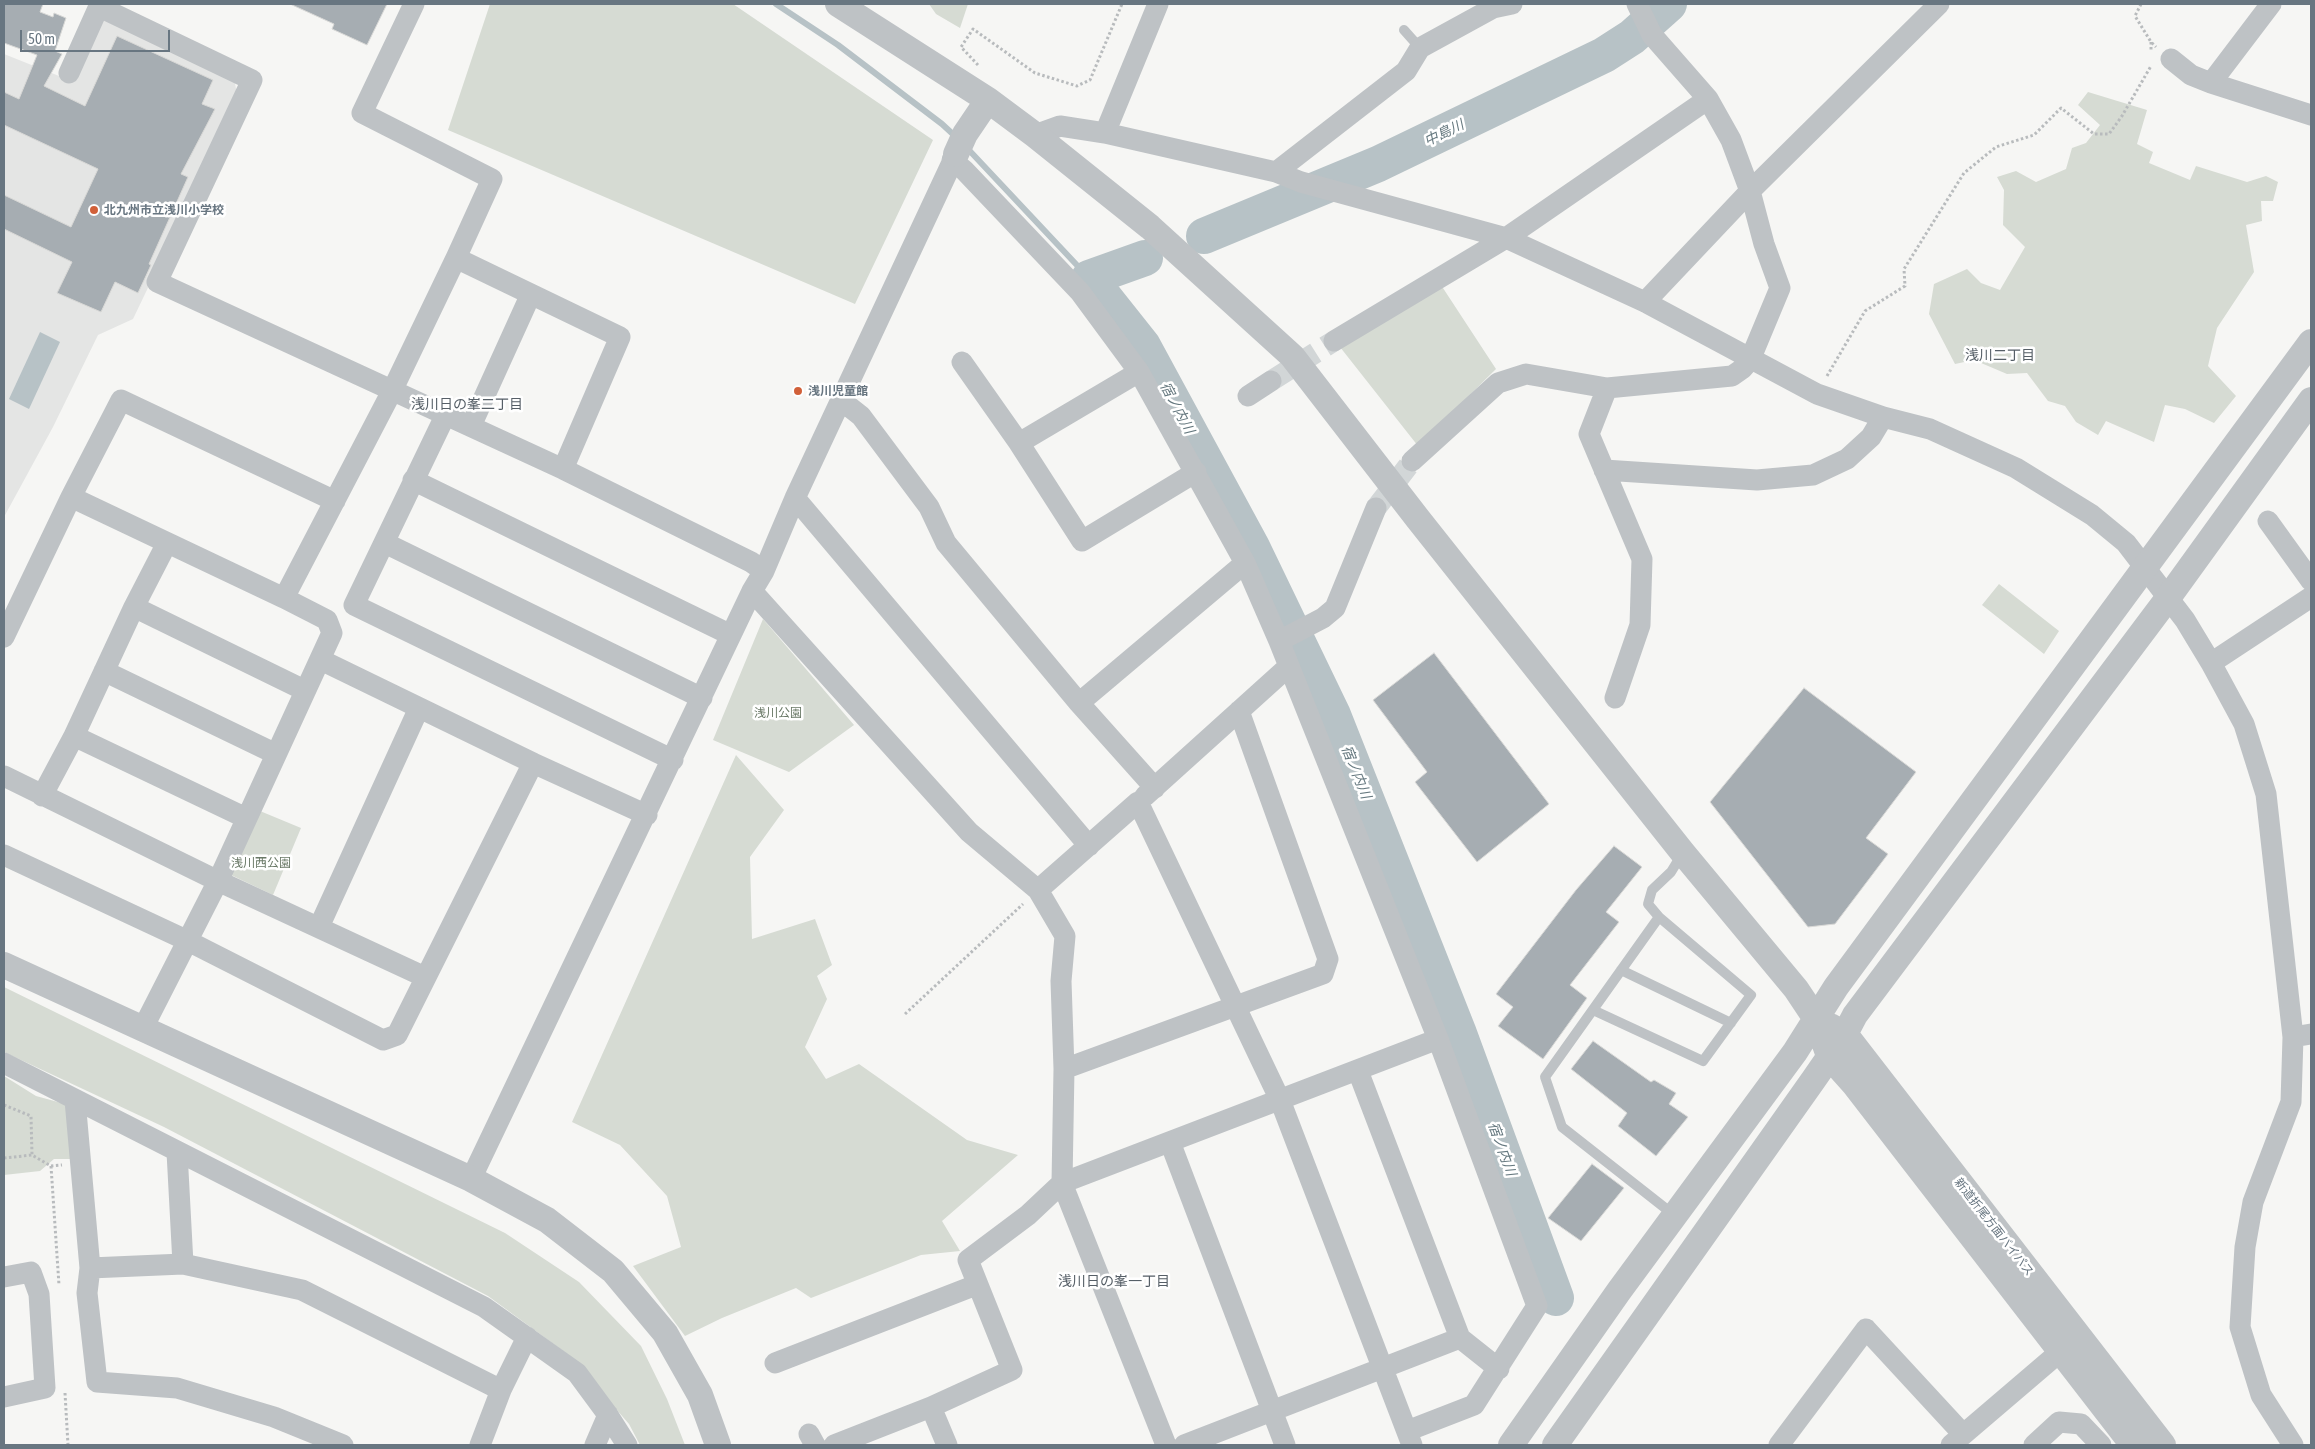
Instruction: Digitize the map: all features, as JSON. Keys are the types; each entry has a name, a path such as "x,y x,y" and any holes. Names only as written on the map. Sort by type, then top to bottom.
{"street":[{"path":"69,73 100,4 108,11 252,80 157,282 563,469 751,562 764,572"},
{"path":"284,598 392,391 492,178 362,113 414,4"},
{"path":"838,4 988,100 1035,135 1150,227 1292,356 1418,519 1683,853 1796,989 1816,1019 1829,1056 1854,1084 2133,1445"},
{"path":"1105,133 1158,4"},
{"path":"1276,172 1406,70 1420,48 1494,8 1512,4"},
{"path":"1645,302 1750,192 1939,4"},
{"path":"2211,84 2271,4"},
{"path":"1412,461 1498,383 1526,374 1607,388 1732,376 1750,360 1780,288 1764,244 1750,192 1731,140 1708,99 1652,35 1639,9"},
{"path":"2171,59 2191,75 2211,84 2311,115"},
{"path":"1334,341 1506,238 1708,99"},
{"path":"471,1179 647,815 752,591 764,572 795,498 842,401 958,149 988,100"},
{"path":"1035,135 1060,126 1105,133 1276,172 1301,182 1506,238 1645,302 1750,360 1817,394 1883,417 1930,430 2016,468 2092,515 2126,543 2185,620 2211,664 2244,724 2266,794 2302,1035 2291,1102 2253,1202 2245,1247 2240,1327 2261,1395 2293,1445"},
{"path":"958,149 983,190 1080,292 1139,372 1196,472 1284,638 1288,667 1438,1039 1537,1306 1474,1406 1409,1438 1280,1100 1138,802"},
{"path":"456,258 530,296 620,337 563,469"},
{"path":"471,426 530,296"},
{"path":"1511,1445 1674,1216 1795,1052 1841,979 2311,342"},
{"path":"962,362 1020,443 1082,541 1196,472"},
{"path":"1020,443 1139,372"},
{"path":"1248,396 1271,381"},
{"path":"1607,388 1589,434 1642,559 1640,625 1615,698"},
{"path":"4,637 71,497 122,400 334,501"},
{"path":"1555,1445 1845,1034 1855,1015 2168,598 2311,400"},
{"path":"842,401 860,416 928,507 946,543 1079,703 1155,788"},
{"path":"446,416 413,480 386,543 354,605 672,760"},
{"path":"1604,470 1757,480 1813,475 1847,459 1872,437 1883,417"},
{"path":"413,480 731,636"},
{"path":"71,497 284,598 326,620 332,633 304,690 218,881 186,940 143,1028"},
{"path":"795,498 1089,846"},
{"path":"1284,638 1323,618 1335,608 1376,508"},
{"path":"2268,521 2311,581"},
{"path":"42,796 74,736 134,608 168,543"},
{"path":"386,543 702,698"},
{"path":"1079,703 1245,563"},
{"path":"752,591 970,832 1038,890 1065,936 1061,982 1064,1069 1062,1183 1166,1445"},
{"path":"2211,664 2311,597"},
{"path":"134,608 304,690"},
{"path":"320,660 533,763 647,815"},
{"path":"1038,890 1155,788 1288,667"},
{"path":"104,671 276,754"},
{"path":"319,928 419,708"},
{"path":"1064,1069 1323,974 1328,959 1239,710"},
{"path":"74,736 246,818"},
{"path":"4,855 186,940 383,1040 398,1035 424,977 533,763"},
{"path":"4,776 218,881 424,977"},
{"path":"4,965 471,1179 547,1220 613,1271 666,1333 700,1395 718,1445"},
{"name":"新道折尾方面バイパス","path":"1816,1019 1845,1034 2163,1445"},
{"path":"834,1445 931,1407 1012,1370 976,1285 968,1260 1028,1215 1062,1183 1438,1039"},
{"path":"4,1063 484,1307 577,1373 608,1415 627,1445"},
{"path":"1358,1071 1460,1338 1499,1369"},
{"path":"75,1100 90,1268 87,1293 97,1382 177,1388 274,1417 343,1445"},
{"path":"1170,1142 1285,1445"},
{"path":"177,1152 183,1264"},
{"path":"90,1268 183,1264 302,1290 502,1390"},
{"path":"4,1278 31,1272 39,1294 45,1388 4,1397"},
{"path":"775,1363 976,1285"},
{"path":"1779,1445 1866,1329 1957,1440 2061,1351"},
{"path":"480,1445 502,1390 527,1337"},
{"path":"1184,1445 1460,1338"},
{"path":"931,1407 947,1445"},
{"path":"595,1445 608,1415"},
{"path":"2034,1445 2059,1422 2081,1424 2101,1445"}],"lane":[{"path":"1404,30 1420,48"},
{"path":"1593,1010 1703,1062 1751,994 1659,917 1648,904 1652,890 1671,872 1683,853"},
{"path":"1659,917 1545,1077 1562,1127 1674,1216"},
{"path":"1621,970 1731,1023"}],"path":[{"path":"983,70 961,47 973,29 1035,73 1077,86 1090,80 1122,4"},
{"path":"2141,4 2135,16 2151,42 2171,59"},
{"path":"1817,394 1865,311 1905,286 1904,269 1964,173 1996,147 2034,135 2061,108 2094,134 2109,134 2122,116 2152,65 2151,42"},
{"path":"905,1014 1038,890"},
{"path":"4,1105 31,1116 32,1154"},
{"path":"4,1158 32,1154 51,1166 80,1163"}],"shaded area":[{"name":"北九州市立浅川小学校","path":"105,17 234,78 238,100 133,319 98,335 53,427 4,517 4,54 74,82"},
{"path":"40,332 60,342 29,409 9,399"}],"green space":[{"path":"490,4 733,4 933,140 855,304 448,130"},
{"path":"929,4 968,4 960,28 936,14"},
{"path":"2088,92 2147,110 2137,144 2153,152 2149,163 2190,180 2196,166 2247,182 2266,176 2278,182 2273,201 2261,201 2262,221 2246,225 2254,272 2217,328 2208,366 2236,396 2214,423 2185,409 2165,405 2154,442 2106,421 2098,435 2076,422 2065,406 2048,401 2027,373 2007,374 1974,360 1955,364 1929,314 1934,284 1967,269 1981,283 2000,290 2025,247 2003,225 2004,190 1997,177 2016,171 2036,182 2066,169 2072,148 2086,143 2100,125 2078,105"},
{"path":"1441,285 1496,369 1418,446 1340,347"},
{"path":"1999,584 2059,631 2044,654 1982,605"},
{"name":"浅川公園","path":"763,619 854,725 789,772 713,740"},
{"path":"736,755 784,810 750,857 752,939 815,919 832,965 817,976 827,999 805,1047 826,1079 859,1064 967,1140 1018,1155 942,1221 960,1251 921,1255 811,1298 796,1288 722,1318 685,1336 633,1266 681,1247 667,1196 620,1145 572,1122"},
{"name":"浅川西公園","path":"260,811 301,828 273,895 229,874"},
{"path":"4,987 505,1233 579,1282 641,1346 667,1399 685,1445 640,1445 629,1424 570,1356 488,1296 164,1127 4,1052"},
{"path":"4,1076 36,1096 69,1105 74,1159 54,1159 40,1171 4,1175"}],"building":[{"path":"4,4 43,4 40,12 53,17 54,13 66,18 55,51 62,54 44,86 85,106 117,36 213,80 202,104 215,109 181,174 188,177 138,293 115,282 101,312 57,293 72,262 4,229 4,195 71,227 98,169 4,125 4,92 19,99 37,55 4,43"},
{"path":"290,4 387,4 367,45 332,29 334,24"},
{"path":"1434,653 1549,804 1477,862 1415,782 1427,772 1373,700"},
{"path":"1804,688 1916,772 1866,838 1888,854 1835,924 1808,927 1710,802"},
{"path":"1614,846 1642,867 1606,912 1619,922 1570,985 1587,998 1543,1059 1498,1026 1513,1007 1496,994 1576,890"},
{"path":"1593,1041 1651,1082 1654,1080 1676,1093 1669,1104 1688,1117 1656,1156 1618,1126 1627,1113 1571,1069"},
{"path":"1592,1164 1624,1188 1581,1241 1548,1218"}],"waterway":[{"path":"776,4 838,45 942,124 956,137"},
{"name":"中島川","path":"1204,236 1378,164 1604,55 1632,37 1669,4"},
{"path":"967,148 1089,278"},
{"name":"宿ノ内川","path":"1145,258 1089,278 1143,346 1252,547 1333,715 1458,1031 1556,1298"}],"tunnel":[{"path":"1271,381 1334,341"},
{"path":"1376,508 1412,461"}],"place":[{"name":"北九州市立浅川小学校","path":"94,210"},
{"name":"浅川児童館","path":"798,391"}],"district":[{"name":"浅川二丁目","path":"2000,356"},
{"name":"浅川日の峯二丁目","path":"467,405"},
{"name":"浅川日の峯一丁目","path":"1114,1282"}]}
